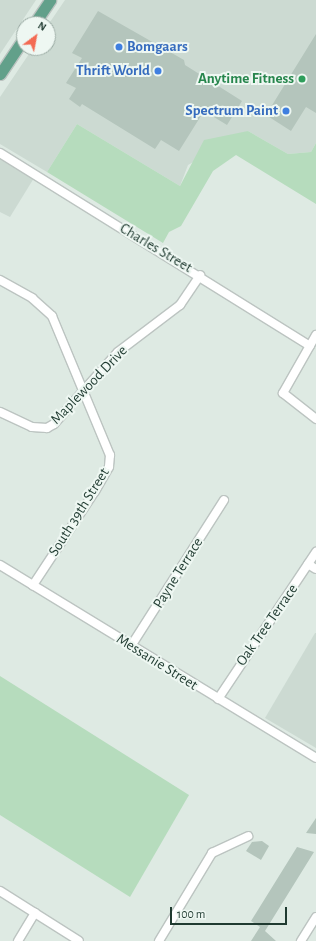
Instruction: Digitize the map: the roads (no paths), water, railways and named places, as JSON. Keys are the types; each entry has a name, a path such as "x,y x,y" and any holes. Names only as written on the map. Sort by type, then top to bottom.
{"main road":[{"path":"39,16 50,0"},
{"path":"0,74 16,50"}],"street":[{"name":"Charles Street","path":"0,153 200,275 310,346"},
{"name":"Maplewood Drive","path":"0,412 32,427 47,428 83,393 118,352 180,304 200,275"},
{"name":"South 39th Street","path":"0,280 32,298 52,316 83,393 107,441 109,467 33,585"},
{"path":"316,335 283,396 316,419"},
{"name":"Payne Terrace","path":"131,646 224,500"},
{"name":"Oak Tree Terrace","path":"218,699 316,552"},
{"path":"308,564 316,569"},
{"name":"Messanie Street","path":"0,565 316,758"},
{"path":"159,941 212,853 248,836"},
{"path":"0,891 79,941"},
{"path":"18,941 35,913"},
{"path":"301,941 316,917"}],"place":[{"name":"Bomgaars","path":"119,47"},
{"name":"Thrift World","path":"158,71"},
{"name":"Anytime Fitness","path":"302,79"},
{"name":"Spectrum Paint","path":"286,111"}]}
